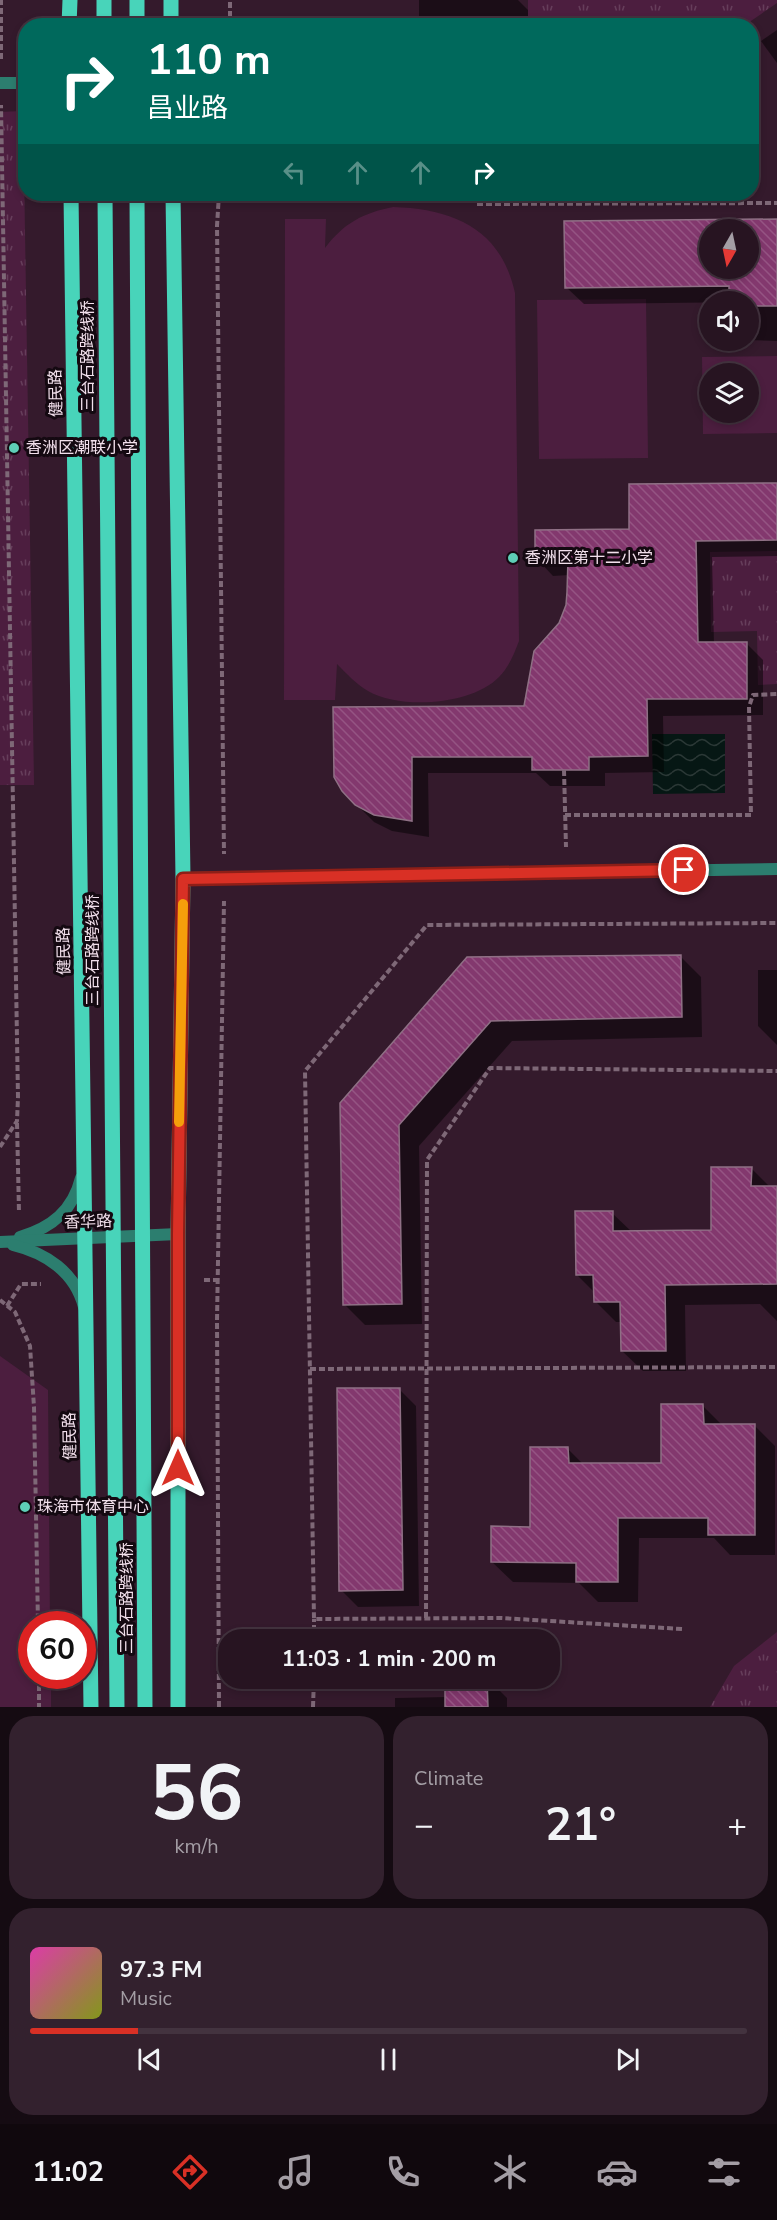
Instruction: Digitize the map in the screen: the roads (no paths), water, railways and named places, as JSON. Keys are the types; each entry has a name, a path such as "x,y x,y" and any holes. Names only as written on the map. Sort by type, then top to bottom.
{"main road":[{"path":"69,0 69,18"},
{"path":"104,0 104,18"},
{"path":"137,0 137,18"},
{"path":"171,0 171,18"},
{"name":"健民路","path":"71,201 91,1707"},
{"name":"三台石路跨线桥","path":"105,201 117,1707"},
{"name":"三台石路跨线桥","path":"138,201 145,1707"},
{"path":"173,201 183,879 178,1234 178,1707"}],"street":[{"path":"0,83 18,82"},
{"path":"183,879 777,869"},
{"path":"0,1242 20,1242 50,1226 61,1216 71,1204 80,1185 85,1162"},
{"name":"香华路","path":"0,1242 178,1234"},
{"path":"20,1242 60,1267 78,1292 87,1317"}],"water":[{"path":"652,734 725,734 725,793 653,794"}],"place":[{"name":"香洲区潮联小学","path":"14,448"},
{"name":"香洲区第十二小学","path":"513,558"},
{"name":"珠海市体育中心","path":"25,1507"}]}
